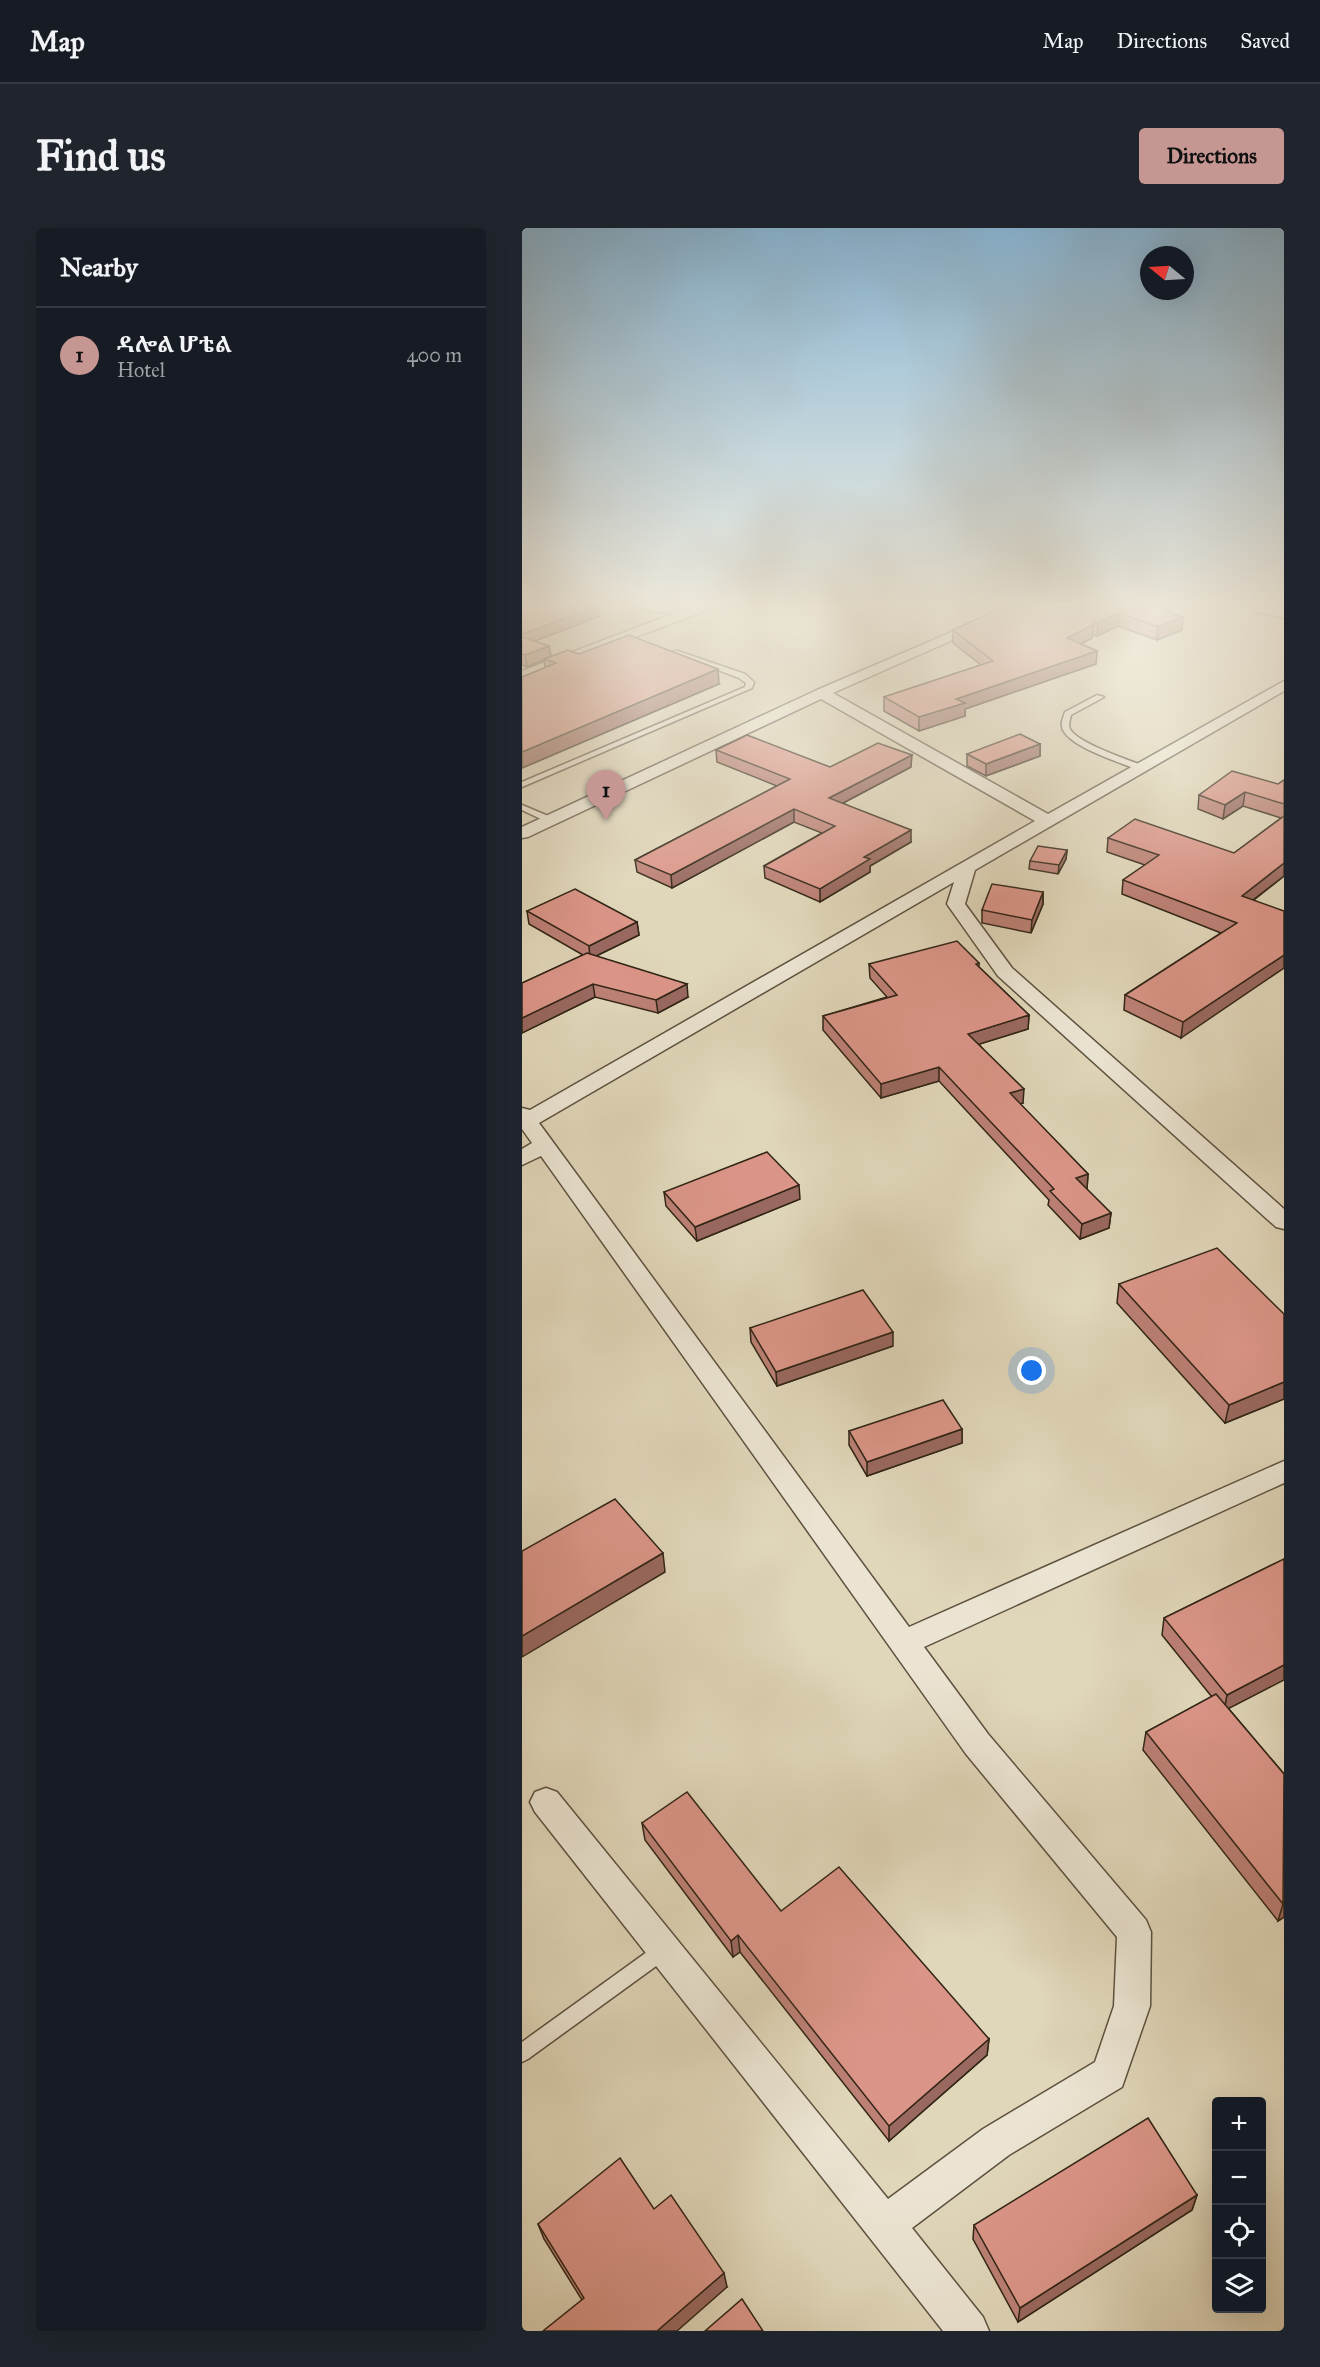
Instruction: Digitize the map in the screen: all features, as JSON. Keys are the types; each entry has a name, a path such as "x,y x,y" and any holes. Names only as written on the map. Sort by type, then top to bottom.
{"street":[{"path":"522,833 796,705"},
{"path":"843,705 1048,822"},
{"path":"884,2225 996,2142 1109,2074 1132,2006 1134,1932 977,1744 904,1643 533,1151 524,1117 967,869 1249,705"},
{"path":"967,869 956,904 1005,972 1284,1222"},
{"path":"904,1643 1284,1471"},
{"path":"546,1802 969,2331"}],"lane":[{"path":"522,784 708,705"},
{"path":"1085,705 1068,714 1065,723 1068,732 1084,743 1141,768"},
{"path":"522,807 550,820"},
{"path":"522,2052 664,1950"}],"building":[{"path":"522,705 633,705 522,752"},
{"path":"898,705 958,705 919,717"},
{"path":"1020,734 1040,744 986,764 967,754"},
{"path":"747,735 830,767 878,743 912,755 829,798 911,830 864,857 870,859 820,889 764,866 835,826 794,809 671,875 635,860 790,779 716,750"},
{"path":"1232,771 1278,784 1284,780 1284,804 1245,792 1225,805 1199,795"},
{"path":"1284,816 1284,863 1242,896 1284,911 1284,955 1183,1022 1125,995 1237,923 1123,880 1159,855 1108,838 1135,819 1234,853"},
{"path":"1038,846 1067,850 1059,865 1030,861"},
{"path":"992,884 1043,892 1032,920 982,910"},
{"path":"575,889 637,922 589,946 527,911"},
{"path":"957,941 979,963 976,964 1029,1015 968,1034 1024,1089 1010,1093 1088,1174 1076,1178 1111,1213 1082,1224 1050,1191 1054,1189 939,1067 881,1084 823,1016 897,995 869,964"},
{"path":"587,953 687,984 656,1000 593,984 522,1018 522,983"},
{"path":"767,1152 799,1185 695,1227 664,1192"},
{"path":"1217,1248 1284,1314 1284,1382 1229,1405 1119,1284"},
{"path":"863,1290 893,1332 776,1372 750,1328"},
{"path":"943,1400 962,1429 867,1462 849,1431"},
{"path":"615,1499 663,1553 522,1636 522,1551"},
{"path":"1284,1559 1284,1665 1227,1695 1164,1618"},
{"path":"1216,1694 1284,1774 1283,1904 1146,1732"},
{"path":"687,1792 781,1911 839,1867 989,2039 889,2126 738,1935 731,1941 642,1823"},
{"path":"1148,2118 1197,2195 1020,2308 974,2225"},
{"path":"620,2158 654,2209 671,2195 724,2273 657,2331 543,2331 584,2298 538,2224"},
{"path":"742,2299 763,2331 705,2331"}],"place":[{"name":"ዳሎል ሆቴል","path":"606,820"}]}
